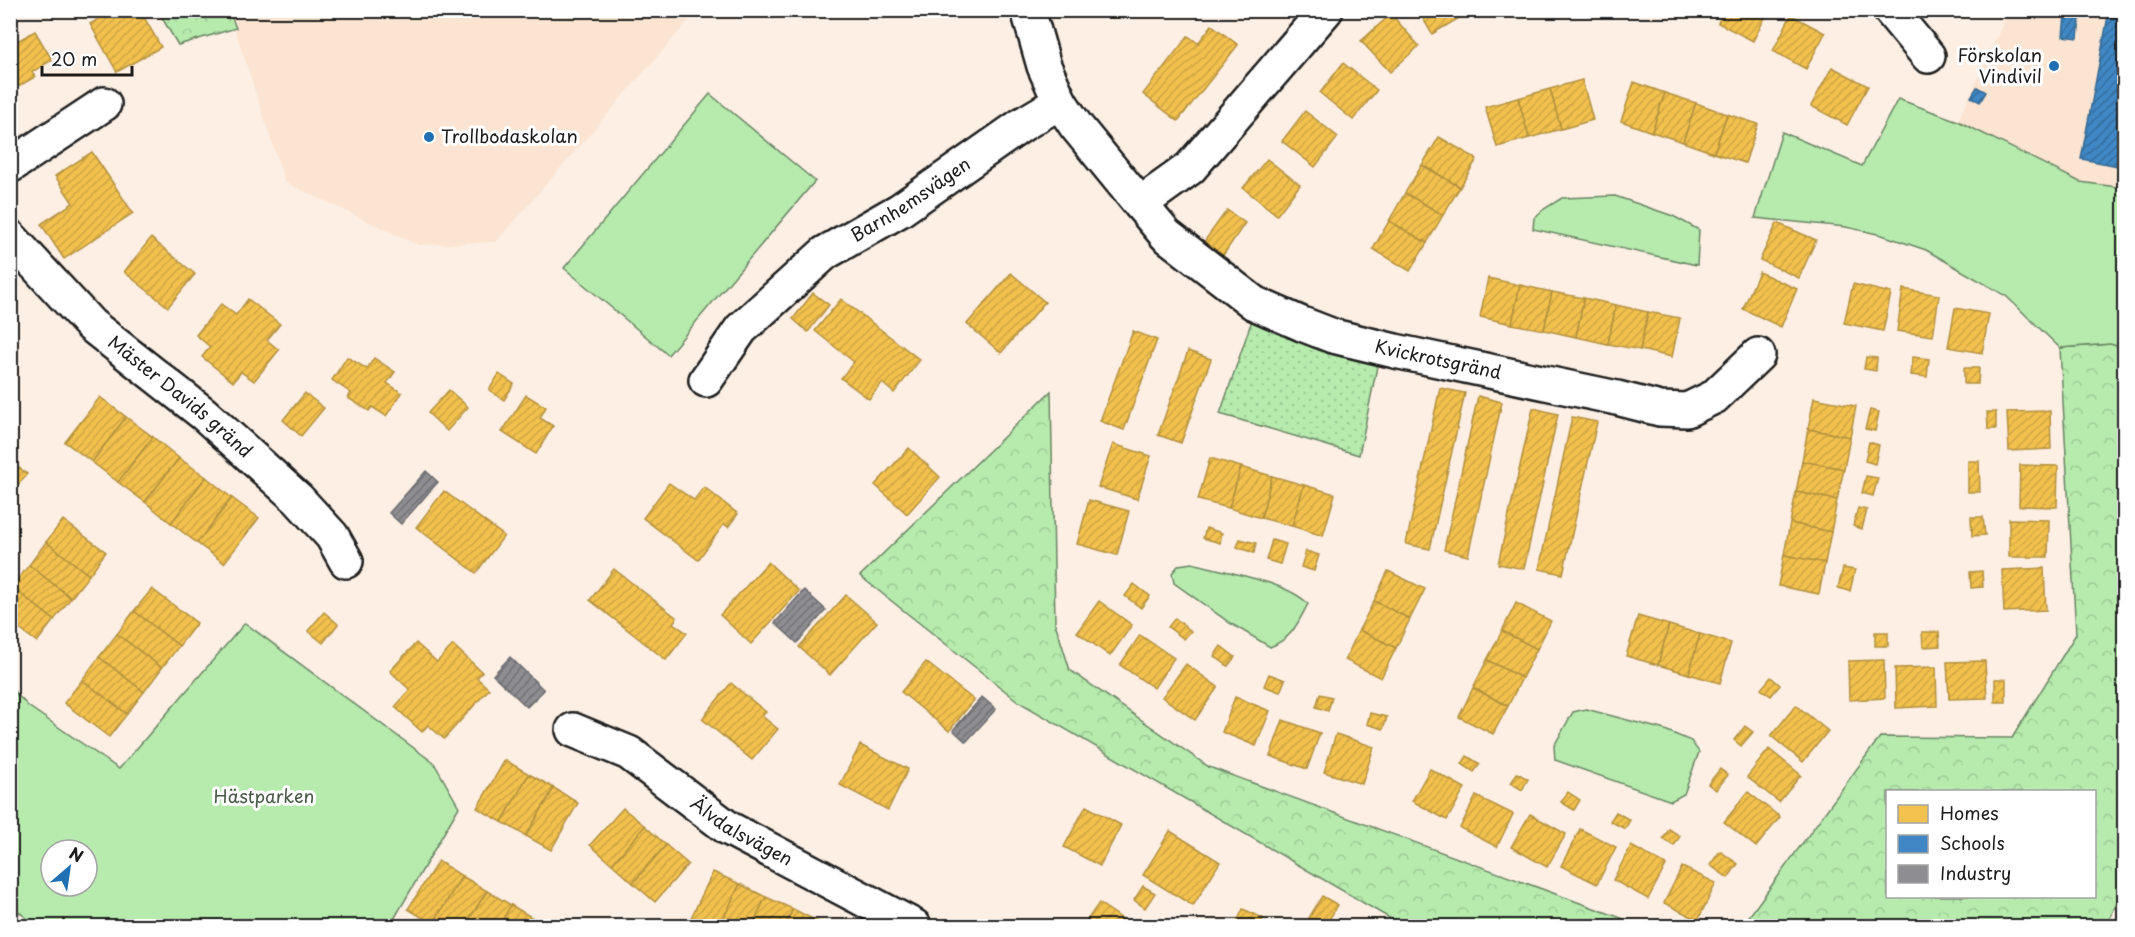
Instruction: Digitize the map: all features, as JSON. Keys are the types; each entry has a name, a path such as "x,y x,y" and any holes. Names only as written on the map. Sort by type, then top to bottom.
{"street":[{"path":"1028,10 1044,66 1060,102"},
{"path":"1140,204 1190,168 1326,10"},
{"path":"1890,10 1928,56"},
{"name":"Kvickrotsgränd","path":"1060,102 1166,235 1254,303 1334,336 1660,409 1687,410 1714,397 1758,355"},
{"name":"Barnhemsvägen","path":"706,380 741,329 825,253 900,210 1007,135 1060,102"},
{"path":"10,166 104,104"},
{"name":"Mäster Davids gränd","path":"10,237 91,325 204,414 298,499 332,536 346,561"},
{"name":"Älvdalsvägen","path":"573,730 629,753 728,828 914,927"}],"shaded area":[{"name":"Trollbodaskolan","path":"229,11 697,11 496,242 418,245 285,182"},
{"name":"Förskolan Vindivil","path":"2009,11 2124,11 2124,188 2080,182 1958,121"}],"green space":[{"path":"158,11 229,11 236,28 178,45"},
{"path":"710,94 815,181 668,355 564,268"},
{"path":"1898,99 1958,121 2080,182 2124,188 2124,348 2110,344 2060,348 2006,296 1926,250 1882,235 1846,227 1755,218 1782,132 1862,166"},
{"path":"1615,196 1673,216 1699,230 1697,265 1533,229 1534,218 1562,198"},
{"path":"1253,317 1378,362 1359,455 1220,414"},
{"path":"2111,344 2124,348 2124,888 2106,926 1742,926 1880,737 2012,738 2076,634 2060,348"},
{"path":"1051,391 1055,623 1070,670 1209,767 1643,926 1403,926 1019,702 860,576"},
{"path":"1192,563 1270,583 1299,596 1308,604 1289,635 1270,647 1230,623 1174,583 1172,573 1179,565"},
{"name":"Hästparken","path":"245,623 434,763 459,807 390,926 36,926 11,905 11,688 28,706 119,769"},
{"path":"1586,709 1665,730 1691,741 1699,752 1684,794 1671,801 1555,760 1554,746 1573,712"}],"building: Homes":[{"path":"113,10 140,10 161,47 117,72 90,24"},
{"path":"1418,10 1464,10 1466,14 1432,34"},
{"path":"1724,10 1769,10 1753,41 1718,23"},
{"path":"1391,14 1419,46 1390,72 1361,41"},
{"path":"1791,15 1825,33 1806,69 1773,51"},
{"path":"1212,25 1238,45 1178,121 1143,94 1188,36 1198,43"},
{"path":"35,31 52,60 32,72 35,77 10,91 10,45"},
{"path":"1343,63 1377,90 1353,120 1320,93"},
{"path":"1832,67 1868,86 1847,125 1811,106"},
{"path":"1582,80 1593,120 1561,129 1550,89"},
{"path":"1634,82 1665,93 1652,132 1621,121"},
{"path":"1550,89 1561,129 1529,138 1518,98"},
{"path":"1665,93 1696,103 1683,142 1652,132"},
{"path":"1518,98 1529,138 1497,147 1485,107"},
{"path":"1696,103 1727,114 1714,153 1683,142"},
{"path":"1305,111 1338,137 1315,167 1282,141"},
{"path":"1727,114 1758,124 1745,163 1714,153"},
{"path":"1439,137 1477,159 1460,187 1422,165"},
{"path":"92,152 133,213 64,259 41,224 73,203 55,176"},
{"path":"1267,159 1300,185 1277,215 1243,188"},
{"path":"1422,165 1460,187 1443,215 1405,193"},
{"path":"1405,193 1443,215 1427,243 1389,221"},
{"path":"1227,210 1245,223 1222,257 1203,243"},
{"path":"1389,221 1427,243 1410,271 1373,249"},
{"path":"1777,223 1816,240 1799,278 1760,260"},
{"path":"151,238 195,274 168,307 124,272"},
{"path":"1759,272 1797,289 1781,327 1743,309"},
{"path":"1011,273 1045,302 1001,353 967,324"},
{"path":"1488,278 1520,285 1512,324 1480,317"},
{"path":"1853,284 1891,293 1883,331 1844,323"},
{"path":"1520,285 1552,292 1544,330 1512,324"},
{"path":"1903,289 1939,295 1933,336 1897,331"},
{"path":"1552,292 1584,298 1576,337 1544,330"},
{"path":"813,293 829,305 808,332 793,319"},
{"path":"1584,298 1616,305 1608,344 1576,337"},
{"path":"248,299 280,324 267,340 279,350 254,381 241,372 233,382 202,357 210,347 196,335 221,304 236,315"},
{"path":"841,299 920,360 894,393 882,383 869,399 841,378 854,362 815,331"},
{"path":"1616,305 1648,312 1640,350 1608,344"},
{"path":"1955,308 1989,314 1982,353 1948,347"},
{"path":"1648,312 1680,318 1672,357 1640,350"},
{"path":"1133,331 1157,340 1124,430 1100,421"},
{"path":"1188,351 1211,359 1181,443 1158,435"},
{"path":"347,357 367,369 374,358 395,372 387,383 402,393 386,416 372,407 369,411 348,398 351,393 332,380"},
{"path":"1866,357 1877,358 1876,371 1864,369"},
{"path":"1913,357 1929,359 1927,377 1911,375"},
{"path":"1964,368 1979,368 1978,384 1964,384"},
{"path":"499,374 514,384 504,400 489,390"},
{"path":"1440,388 1465,393 1430,549 1406,544"},
{"path":"449,390 468,407 447,431 428,413"},
{"path":"305,393 324,408 301,436 283,420"},
{"path":"526,395 546,407 540,418 553,426 536,454 502,432"},
{"path":"1478,396 1502,402 1468,556 1444,550"},
{"path":"100,397 126,417 92,462 65,442"},
{"path":"1814,398 1856,406 1850,437 1808,429"},
{"path":"1533,408 1558,414 1524,569 1498,564"},
{"path":"1870,410 1879,412 1875,431 1865,429"},
{"path":"2050,411 2051,449 2009,451 2007,412"},
{"path":"1987,412 1996,412 1996,429 1988,429"},
{"path":"126,417 153,437 118,482 92,462"},
{"path":"1572,417 1597,422 1563,574 1539,569"},
{"path":"1808,429 1850,437 1844,469 1802,461"},
{"path":"153,437 179,458 145,502 118,482"},
{"path":"1869,442 1879,445 1875,464 1865,461"},
{"path":"1113,444 1151,456 1137,499 1098,487"},
{"path":"909,448 940,477 907,514 875,485"},
{"path":"179,458 206,477 171,523 145,502"},
{"path":"1210,458 1241,467 1229,508 1198,500"},
{"path":"10,461 27,474 10,495"},
{"path":"1802,461 1844,469 1837,500 1796,492"},
{"path":"1968,461 1979,461 1980,492 1968,492"},
{"path":"2020,465 2058,466 2057,507 2019,506"},
{"path":"1241,467 1272,476 1261,518 1229,508"},
{"path":"1272,476 1304,485 1292,526 1261,518"},
{"path":"1866,476 1878,478 1873,496 1862,493"},
{"path":"206,477 232,498 197,543 171,523"},
{"path":"669,483 694,500 704,487 738,514 728,527 724,524 698,560 643,518"},
{"path":"1304,485 1335,494 1323,536 1292,526"},
{"path":"444,491 504,536 476,573 416,527"},
{"path":"1796,492 1837,500 1831,532 1790,523"},
{"path":"232,498 259,518 224,563 197,543"},
{"path":"1089,500 1129,511 1117,555 1077,544"},
{"path":"1858,508 1867,510 1862,529 1853,526"},
{"path":"1971,517 1983,517 1985,535 1972,536"},
{"path":"2009,519 2049,520 2048,557 2009,557"},
{"path":"63,520 106,552 89,575 46,542"},
{"path":"1790,523 1831,532 1825,563 1784,555"},
{"path":"1206,528 1222,533 1220,543 1203,538"},
{"path":"1240,539 1256,543 1254,553 1237,547"},
{"path":"1272,540 1286,544 1280,564 1266,560"},
{"path":"46,542 89,575 71,598 29,565"},
{"path":"1306,551 1319,555 1314,571 1301,567"},
{"path":"1784,555 1825,563 1819,594 1778,586"},
{"path":"768,562 799,591 751,644 720,615"},
{"path":"29,565 71,598 54,620 12,587"},
{"path":"1843,568 1855,570 1850,591 1838,588"},
{"path":"2044,568 2046,610 2004,612 2002,570"},
{"path":"614,569 677,618 673,623 687,633 666,660 590,600"},
{"path":"1388,571 1425,589 1410,619 1374,601"},
{"path":"1982,571 1983,587 1971,588 1970,572"},
{"path":"1134,584 1150,596 1141,608 1125,596"},
{"path":"12,587 54,620 37,642 10,622"},
{"path":"152,589 197,623 179,646 134,611"},
{"path":"846,595 877,622 830,675 799,647"},
{"path":"1099,601 1132,625 1110,656 1077,632"},
{"path":"1374,601 1410,619 1396,648 1359,630"},
{"path":"1516,603 1551,621 1537,649 1502,631"},
{"path":"134,611 179,646 162,668 117,634"},
{"path":"324,612 338,624 323,643 308,631"},
{"path":"1638,616 1669,625 1658,665 1626,656"},
{"path":"1175,618 1191,631 1184,639 1168,627"},
{"path":"1669,625 1700,634 1689,674 1658,665"},
{"path":"1359,630 1396,648 1381,678 1345,660"},
{"path":"1502,631 1537,649 1522,678 1487,660"},
{"path":"1875,632 1888,632 1888,646 1875,646"},
{"path":"1922,632 1939,632 1940,646 1923,647"},
{"path":"117,634 162,668 144,692 99,657"},
{"path":"1700,634 1731,643 1720,683 1689,674"},
{"path":"1140,635 1174,658 1154,688 1120,665"},
{"path":"416,643 437,662 453,645 482,672 477,678 489,689 444,739 428,725 422,732 395,707 410,690 390,671"},
{"path":"1221,646 1235,657 1228,666 1214,656"},
{"path":"99,657 144,692 127,714 82,680"},
{"path":"1487,660 1522,678 1508,706 1473,688"},
{"path":"1884,660 1885,698 1849,700 1848,661"},
{"path":"1985,661 1987,698 1949,699 1947,662"},
{"path":"926,662 974,700 949,731 901,692"},
{"path":"1186,664 1218,687 1195,720 1162,697"},
{"path":"1936,667 1937,706 1896,708 1895,668"},
{"path":"1269,674 1285,680 1280,692 1264,686"},
{"path":"1771,677 1780,685 1771,696 1761,689"},
{"path":"1995,679 2006,679 2006,702 1995,702"},
{"path":"82,680 127,714 109,737 64,703"},
{"path":"731,683 766,712 762,716 778,729 752,760 702,719"},
{"path":"1473,688 1508,706 1493,734 1459,717"},
{"path":"1320,694 1332,697 1328,711 1316,707"},
{"path":"1235,697 1270,711 1256,746 1222,732"},
{"path":"1796,705 1828,731 1803,762 1771,736"},
{"path":"1370,713 1387,717 1383,729 1367,724"},
{"path":"1283,720 1320,733 1307,769 1270,756"},
{"path":"1745,726 1753,732 1741,746 1734,740"},
{"path":"1336,734 1374,747 1362,784 1324,772"},
{"path":"860,745 908,769 888,810 840,785"},
{"path":"1769,749 1801,775 1779,802 1747,777"},
{"path":"1467,756 1480,764 1474,772 1462,764"},
{"path":"505,760 529,774 502,822 477,808"},
{"path":"1430,769 1465,788 1447,820 1412,801"},
{"path":"1720,769 1728,775 1716,790 1708,784"},
{"path":"1517,773 1528,779 1522,790 1511,783"},
{"path":"529,774 554,788 526,836 502,822"},
{"path":"554,788 578,803 551,850 526,836"},
{"path":"1568,792 1580,800 1574,810 1561,802"},
{"path":"1748,792 1780,817 1756,847 1724,822"},
{"path":"1476,796 1513,814 1497,847 1460,828"},
{"path":"1086,806 1121,825 1100,866 1064,847"},
{"path":"623,808 645,826 612,864 590,845"},
{"path":"1616,812 1630,820 1625,829 1610,821"},
{"path":"1530,814 1566,834 1547,867 1511,847"},
{"path":"645,826 666,845 633,883 612,864"},
{"path":"1580,829 1616,847 1597,884 1561,866"},
{"path":"1669,829 1680,836 1674,846 1663,839"},
{"path":"1170,831 1220,862 1193,906 1143,875"},
{"path":"666,845 688,864 655,902 633,883"},
{"path":"1631,846 1666,865 1648,899 1613,880"},
{"path":"1720,851 1738,864 1728,878 1710,865"},
{"path":"438,861 462,876 433,924 408,909"},
{"path":"1682,867 1716,883 1698,920 1664,903"},
{"path":"713,872 740,884 720,926 687,926"},
{"path":"462,876 487,891 465,926 433,924"},
{"path":"740,884 766,897 752,926 720,926"},
{"path":"1143,886 1155,893 1145,908 1134,900"},
{"path":"487,891 511,905 499,926 465,926"},
{"path":"1322,896 1338,905 1325,926 1309,918"},
{"path":"766,897 793,909 785,926 752,926"},
{"path":"1099,903 1133,926 1083,926"},
{"path":"511,905 536,920 532,926 499,926"},
{"path":"793,909 819,922 817,926 785,926"},
{"path":"1243,909 1263,918 1261,922 1270,926 1235,926"}],"building: Schools":[{"path":"2109,11 2124,14 2124,167 2081,159"},
{"path":"2065,15 2080,17 2078,38 2063,36"},
{"path":"1977,87 1986,92 1980,102 1971,97"}],"building: Industry":[{"path":"426,471 438,482 401,524 389,513"},
{"path":"804,590 826,610 797,643 775,623"},
{"path":"510,657 544,690 527,707 493,675"},
{"path":"982,697 996,709 966,742 953,730"}],"place":[{"name":"Förskolan Vindivil","path":"2054,66"},
{"name":"Trollbodaskolan","path":"429,137"}]}
